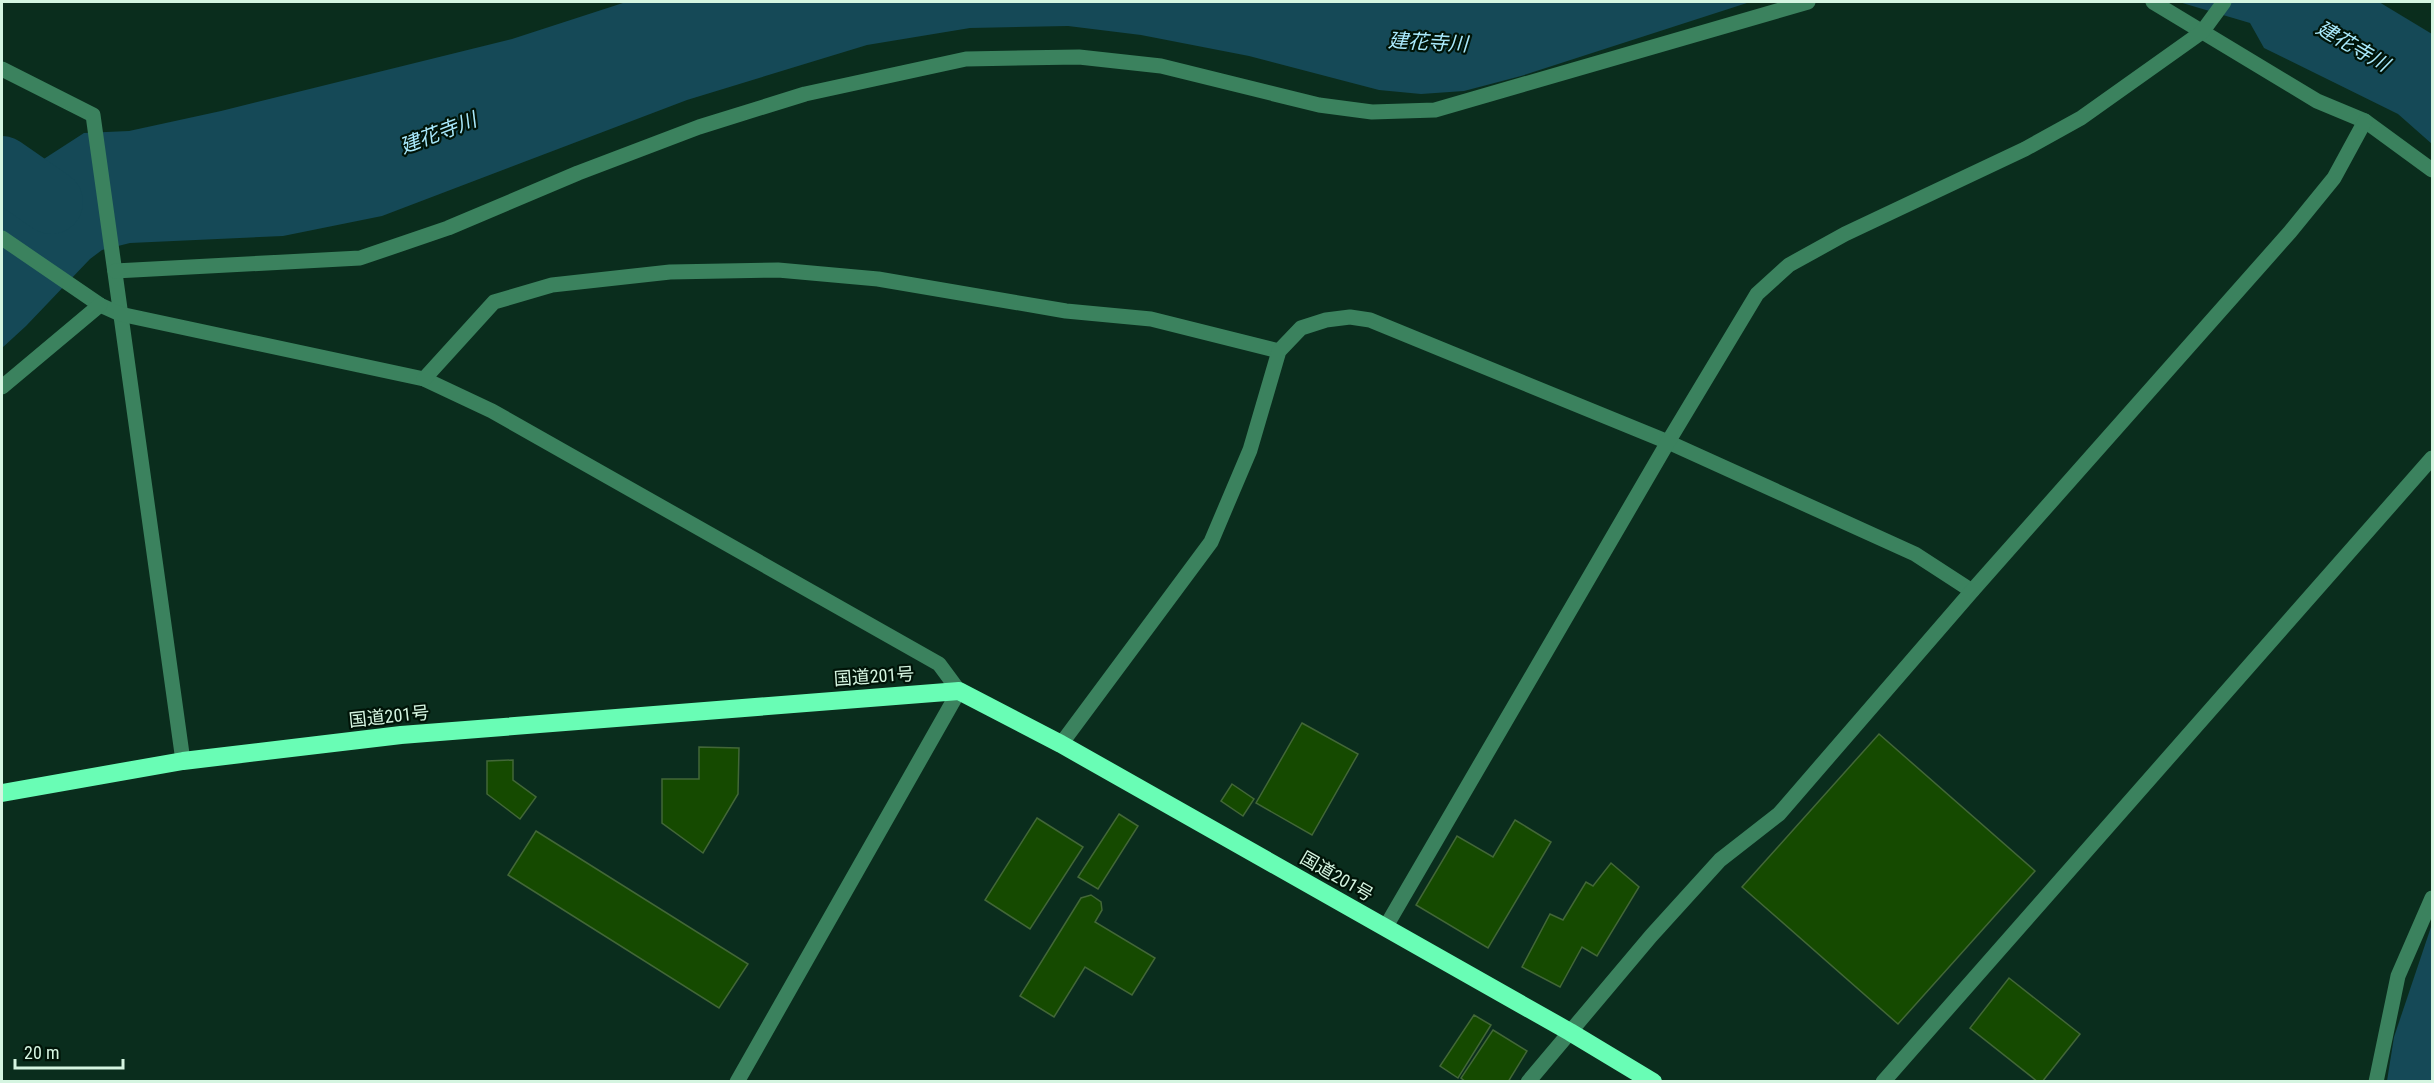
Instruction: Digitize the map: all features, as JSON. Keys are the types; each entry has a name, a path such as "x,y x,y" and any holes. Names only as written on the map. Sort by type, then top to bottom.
{"highway":[{"name":"国道201号","path":"2,793 183,761 401,735 959,691 1061,744 1570,1032 1653,1082"}],"street":[{"path":"113,264 360,258 448,228 578,173 699,128 805,94 966,59 1079,57 1161,66 1319,105 1372,112 1436,110 1808,2"},
{"path":"2153,2 2204,28 2317,101 2365,121 2433,170"},
{"path":"1385,928 1668,442 1757,294 1789,265 1845,234 2025,148 2072,123 2148,73 2204,28 2224,2"},
{"path":"2,69 93,115 183,761"},
{"path":"1528,1082 1651,936 1720,860 1779,814 1972,591 2290,232 2334,178 2365,121"},
{"path":"2,238 94,301 120,314 424,379 492,411 939,664 959,691 737,1082"},
{"path":"424,379 494,302 552,285 670,272 778,270 878,279 1066,311 1150,319 1279,351"},
{"path":"2,387 94,301"},
{"path":"1061,744 1211,542 1250,450 1279,351 1301,328 1326,320 1350,317 1370,320 1668,442 1915,554 1972,591"},
{"path":"1883,1082 2433,458"},
{"path":"2376,1082 2398,976 2433,898"}],"water":[{"name":"建花寺川","path":"626,2 1750,2 1521,76 1464,91 1421,94 1379,90 1249,56 1141,35 1068,26 970,28 867,45 687,100 382,216 283,236 130,243 102,250 90,259 2,348 2,186 84,133 129,131 221,111 512,39"},
{"name":"建花寺川","path":"2179,2 2379,2 2432,34 2432,144 2398,114 2264,48 2250,23"},
{"path":"2432,924 2432,1081 2387,1081 2394,1037"}],"building":[{"path":"1302,723 1358,754 1312,835 1256,803"},
{"path":"1879,734 2035,871 1898,1024 1742,887"},
{"path":"699,747 739,748 738,794 703,853 662,823 662,779 699,779"},
{"path":"513,760 513,780 536,797 520,819 487,794 487,761"},
{"path":"1232,784 1254,799 1243,816 1221,801"},
{"path":"1119,814 1138,826 1098,889 1078,877"},
{"path":"1037,818 1083,847 1030,929 985,900"},
{"path":"1515,820 1551,842 1488,948 1416,905 1457,836 1493,857"},
{"path":"536,831 748,964 719,1008 508,875"},
{"path":"1611,863 1639,887 1597,956 1582,947 1560,987 1522,967 1550,914 1563,920 1586,882 1593,886"},
{"path":"1091,895 1101,902 1102,910 1095,922 1155,958 1132,995 1085,967 1054,1017 1020,996 1081,898"},
{"path":"2009,978 2080,1034 2042,1082 2038,1082 1970,1028"},
{"path":"1474,1015 1491,1025 1458,1078 1440,1066"},
{"path":"1493,1030 1527,1051 1508,1082 1466,1082 1461,1078"}],"waterway":[{"path":"2,168 51,202"}]}
